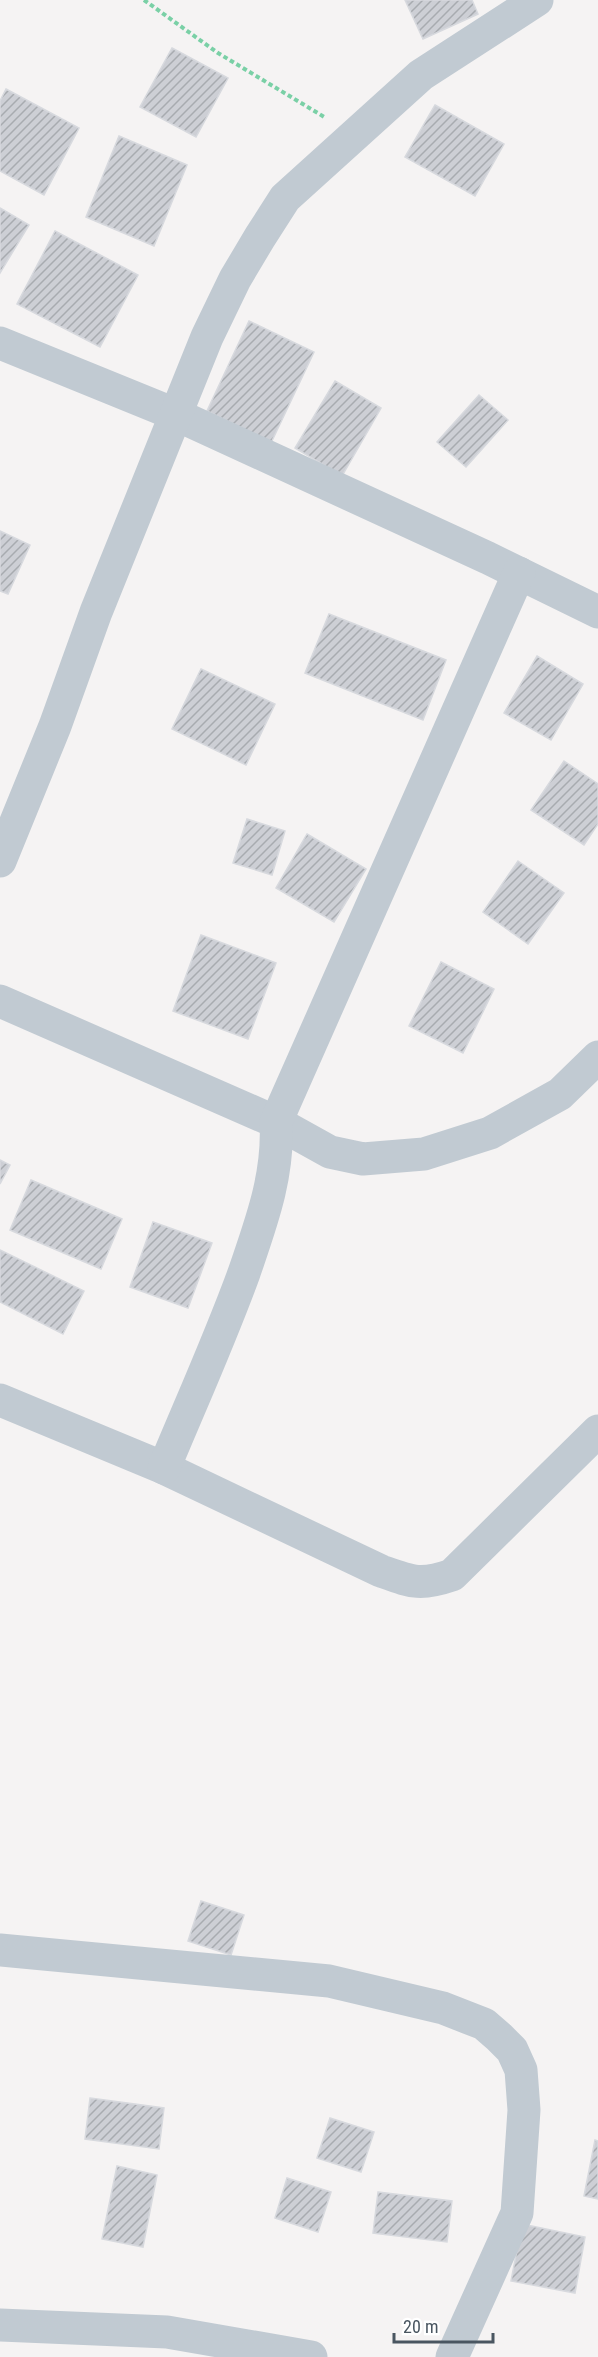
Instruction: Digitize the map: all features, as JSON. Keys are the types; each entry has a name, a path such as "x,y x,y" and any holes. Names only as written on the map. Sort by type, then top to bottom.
{"street":[{"path":"0,861 55,726 96,612 207,337 234,279 260,237 285,198 421,75 537,0"},
{"path":"0,344 177,415 519,573 598,612"},
{"path":"164,1468 230,1310 261,1223 278,1151 276,1122 519,573"},
{"path":"0,1000 276,1122 330,1152 363,1159 424,1154 490,1133 560,1094 598,1058"},
{"path":"0,1400 164,1468 381,1571 412,1582 431,1582 452,1575 598,1431"},
{"path":"0,1950 329,1981 442,2008 484,2025 499,2037 512,2050 521,2070 524,2110 517,2213 452,2357"},
{"path":"0,2325 167,2332 311,2357"}],"path":[{"path":"144,0 218,52 355,135"}],"building":[{"path":"405,0 472,0 478,14 423,39"},
{"path":"172,48 228,78 196,137 140,107"},
{"path":"6,89 79,128 44,195 0,171 0,101"},
{"path":"435,105 504,144 475,196 405,157"},
{"path":"119,136 187,165 154,246 86,217"},
{"path":"0,208 29,225 0,273"},
{"path":"55,231 138,275 100,347 17,304"},
{"path":"249,321 314,352 271,443 207,411"},
{"path":"335,381 381,408 342,476 295,448"},
{"path":"479,395 508,420 466,467 437,442"},
{"path":"0,531 30,545 8,594 0,591"},
{"path":"329,614 446,660 423,720 305,673"},
{"path":"537,656 583,684 551,740 504,713"},
{"path":"201,669 275,704 246,765 172,729"},
{"path":"564,761 598,784 598,824 584,845 531,810"},
{"path":"247,819 285,831 272,875 233,863"},
{"path":"307,834 366,869 334,922 276,888"},
{"path":"518,861 564,893 528,944 483,912"},
{"path":"201,935 276,963 248,1039 173,1011"},
{"path":"441,962 494,989 463,1053 409,1026"},
{"path":"0,1160 10,1165 0,1184"},
{"path":"31,1180 122,1219 101,1269 10,1230"},
{"path":"153,1222 212,1243 188,1308 130,1287"},
{"path":"0,1250 84,1291 63,1334 0,1302"},
{"path":"201,1901 244,1915 231,1955 188,1941"},
{"path":"90,2098 164,2108 159,2149 85,2139"},
{"path":"330,2118 374,2132 361,2172 317,2158"},
{"path":"595,2140 598,2141 598,2199 584,2196"},
{"path":"117,2166 157,2175 143,2247 102,2239"},
{"path":"287,2178 331,2192 318,2232 275,2218"},
{"path":"378,2192 452,2201 447,2242 373,2233"},
{"path":"522,2224 585,2237 575,2293 511,2281"}]}
